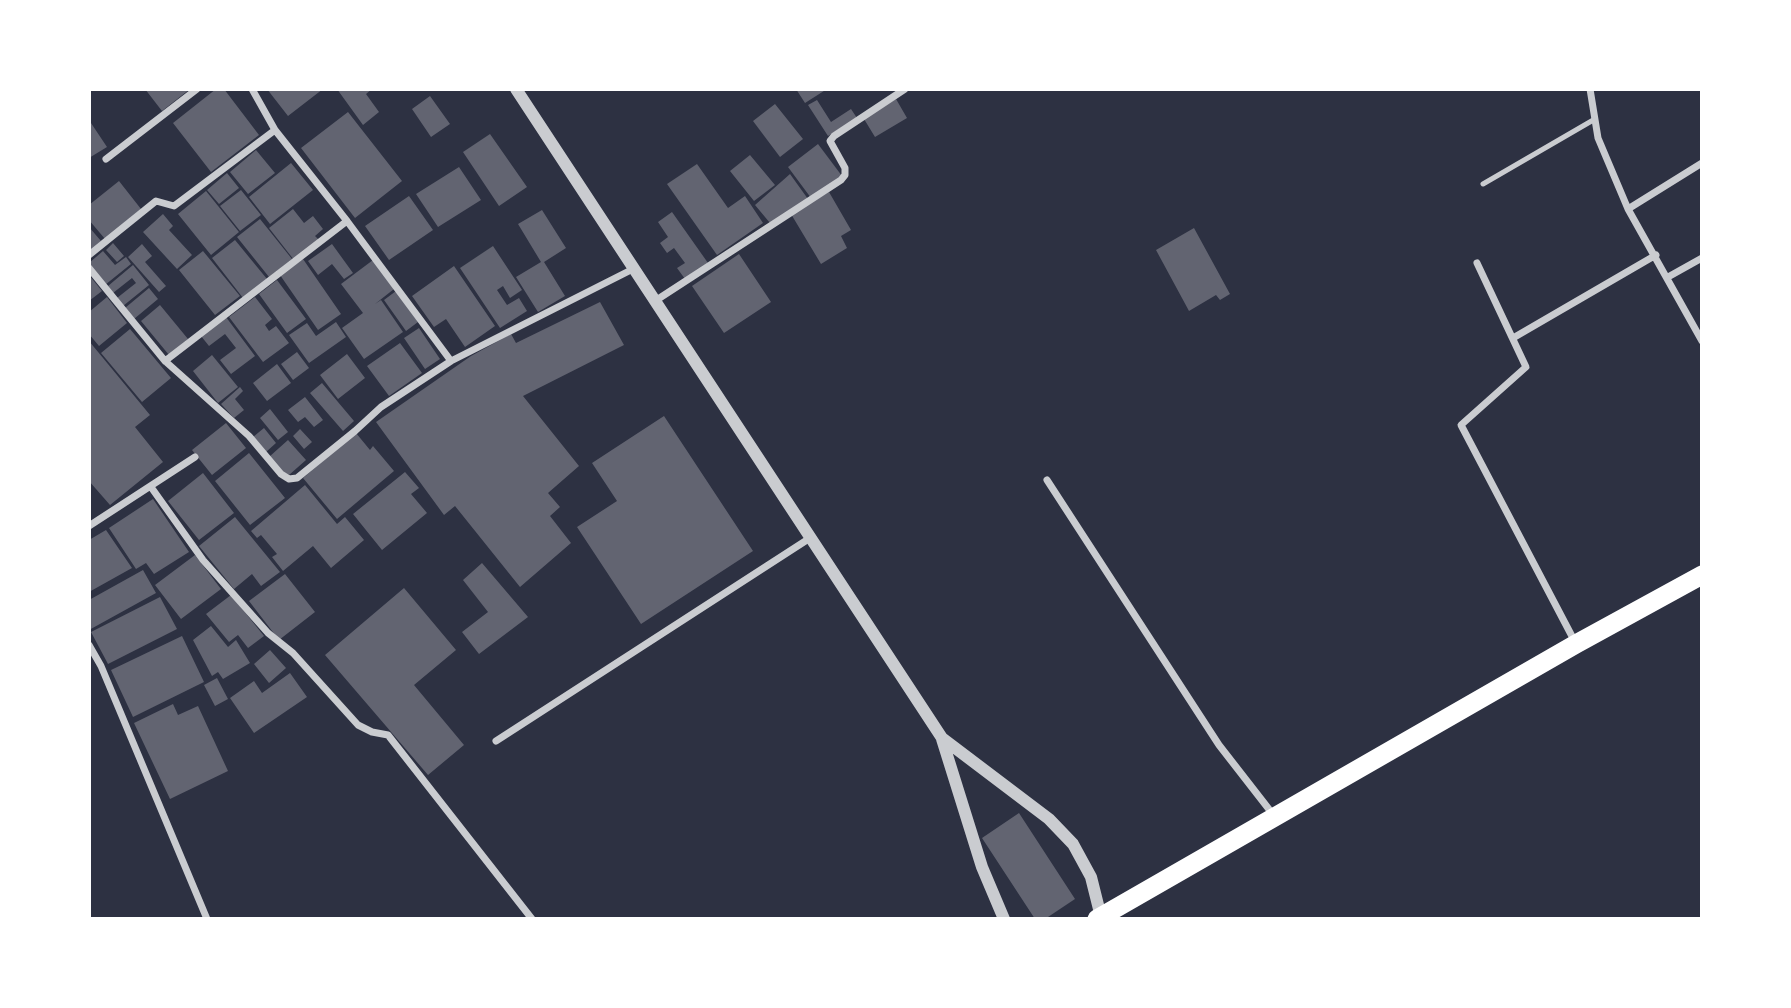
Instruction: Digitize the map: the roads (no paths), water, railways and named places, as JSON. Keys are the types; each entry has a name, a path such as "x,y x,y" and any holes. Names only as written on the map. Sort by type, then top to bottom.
{"highway":[{"path":"1100,918 1576,644 1702,575"}],"street":[{"path":"106,159 197,89"},
{"path":"252,89 275,130 451,361"},
{"path":"516,89 942,738 982,867 1004,919"},
{"path":"655,301 841,180 845,175 845,168 830,141 905,89"},
{"path":"1590,89 1598,138 1628,209 1702,341"},
{"path":"89,255 156,201 174,206 275,130"},
{"path":"1628,209 1702,163"},
{"path":"164,361 346,220"},
{"path":"1513,338 1656,256"},
{"path":"1668,277 1702,258"},
{"path":"1476,263 1526,367 1461,425 1576,644"},
{"path":"89,268 164,361 249,436 281,474 289,479 296,478 381,407 451,361 633,268"},
{"path":"89,526 195,457"},
{"path":"1047,480 1219,746 1276,817"},
{"path":"151,487 203,560 268,633 293,653 358,725 372,732 388,735 532,919"},
{"path":"496,741 810,538"},
{"path":"89,645 101,666 207,919"},
{"path":"942,738 1049,819 1073,844 1091,877 1100,918"}],"lane":[{"path":"1483,184 1595,119"}]}
